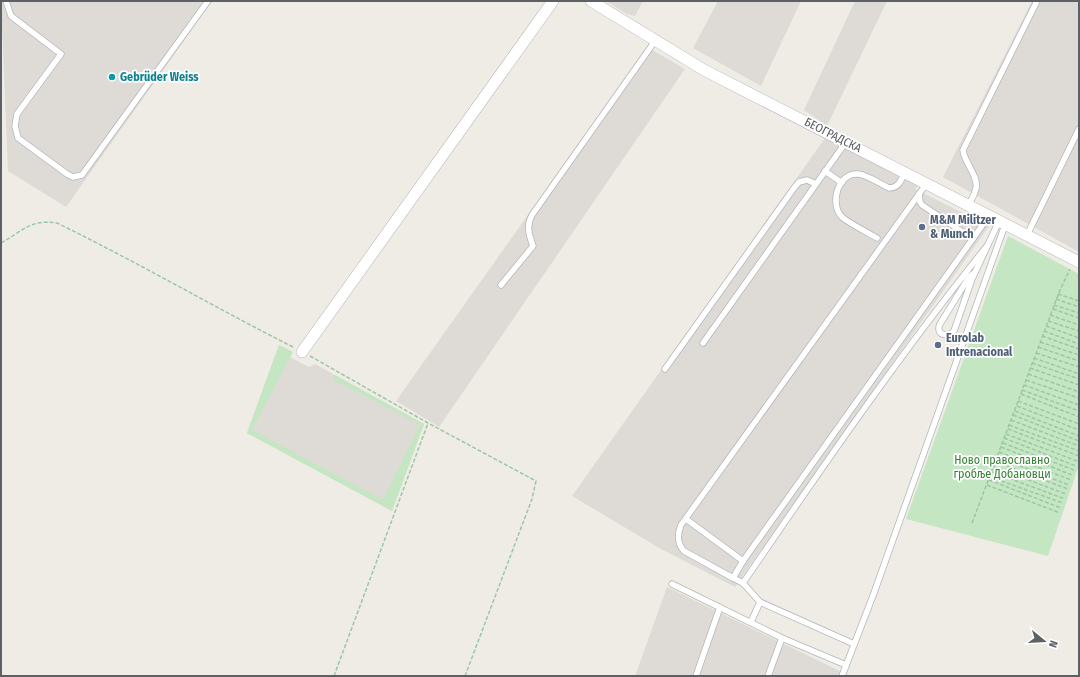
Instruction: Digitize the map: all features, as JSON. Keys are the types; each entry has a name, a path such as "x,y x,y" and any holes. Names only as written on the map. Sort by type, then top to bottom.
{"street":[{"path":"302,352 553,1"},
{"name":"БЕОГРАДСКА","path":"591,1 704,70 1077,261"}],"lane":[{"path":"6,1 11,16 61,54 17,114 15,126 18,138 73,177 82,175 208,1"},
{"path":"969,205 976,190 977,184 964,157 963,150 1037,1"},
{"path":"501,286 533,246 528,232 528,224 532,215 656,42"},
{"path":"1026,235 1079,129"},
{"path":"703,343 846,142"},
{"path":"825,172 842,182"},
{"path":"877,238 841,216 837,208 837,190 845,178 850,175 857,174 863,175 889,188 894,188 897,186 905,172"},
{"path":"665,369 794,188 799,182 807,180 816,184"},
{"path":"854,644 760,602 743,584 684,551 681,547 678,536 681,525 927,183"},
{"path":"919,194 922,205 973,239"},
{"path":"733,578 973,239 998,221"},
{"path":"975,272 969,277 940,324 938,329 942,334 953,334 975,272 998,221"},
{"path":"842,676 874,593 998,221"},
{"path":"743,584 805,492 895,365 987,246"},
{"path":"686,519 744,561"},
{"path":"672,584 782,638 846,665"},
{"path":"751,622 760,602"},
{"path":"696,676 720,608"},
{"path":"768,676 782,638"}],"path":[{"path":"1,243 33,224 46,221 57,223 302,352 428,423 536,481 532,499 465,676"},
{"path":"972,523 1058,294 1077,261"},
{"path":"1058,294 1079,301"},
{"path":"1056,299 1079,307"},
{"path":"1054,304 1079,313"},
{"path":"1053,309 1079,318"},
{"path":"1050,315 1079,325"},
{"path":"1048,321 1079,331"},
{"path":"1046,326 1079,338"},
{"path":"1044,332 1079,344"},
{"path":"1042,336 1079,349"},
{"path":"1040,342 1079,355"},
{"path":"1038,347 1079,361"},
{"path":"1036,353 1079,367"},
{"path":"1034,358 1079,374"},
{"path":"1032,363 1079,379"},
{"path":"1030,368 1079,385"},
{"path":"1028,374 1079,392"},
{"path":"1026,380 1079,398"},
{"path":"1024,385 1079,405"},
{"path":"1022,390 1079,411"},
{"path":"1021,394 1079,417"},
{"path":"1018,401 1079,424"},
{"path":"1017,406 1079,430"},
{"path":"1015,410 1079,436"},
{"path":"1013,415 1079,441"},
{"path":"1011,420 1079,446"},
{"path":"334,676 428,423"},
{"path":"1009,425 1079,451"},
{"path":"1008,429 1079,456"},
{"path":"1006,434 1077,461"},
{"path":"1004,438 1076,466"},
{"path":"1003,443 1074,470"},
{"path":"1001,447 1072,475"},
{"path":"999,452 1071,480"},
{"path":"997,457 1069,485"},
{"path":"996,462 1068,488"},
{"path":"994,467 1066,494"},
{"path":"992,472 1064,499"},
{"path":"990,476 1063,503"},
{"path":"989,480 1061,508"},
{"path":"987,485 1060,513"}],"shaded area":[{"name":"Gebrüder Weiss","path":"1,1 212,1 66,207 8,171"},
{"path":"606,1 643,1 635,16 627,14"},
{"path":"718,1 801,1 761,86 693,48"},
{"path":"855,1 887,1 827,126 804,110"},
{"path":"1032,1 1079,1 1079,252 943,177"},
{"path":"647,47 685,69 439,427 396,401"},
{"path":"825,138 918,185 915,189 989,226 735,587 661,549 572,496"},
{"path":"279,345 293,352 290,357 309,367 315,364 424,424 392,511 247,433"},
{"path":"667,587 848,675 848,676 635,676"}],"green space":[{"name":"Ново православно гробље Добановци","path":"1008,236 1079,274 1079,465 1048,556 906,519"},
{"path":"279,345 293,352 252,430 383,500 420,425 332,379 335,375 424,424 392,511 247,433"}],"place":[{"name":"Gebrüder Weiss","path":"112,77"},
{"name":"M&M Militzer & Munch","path":"922,227"},
{"name":"Eurolab Intrenacional","path":"938,345"}]}
